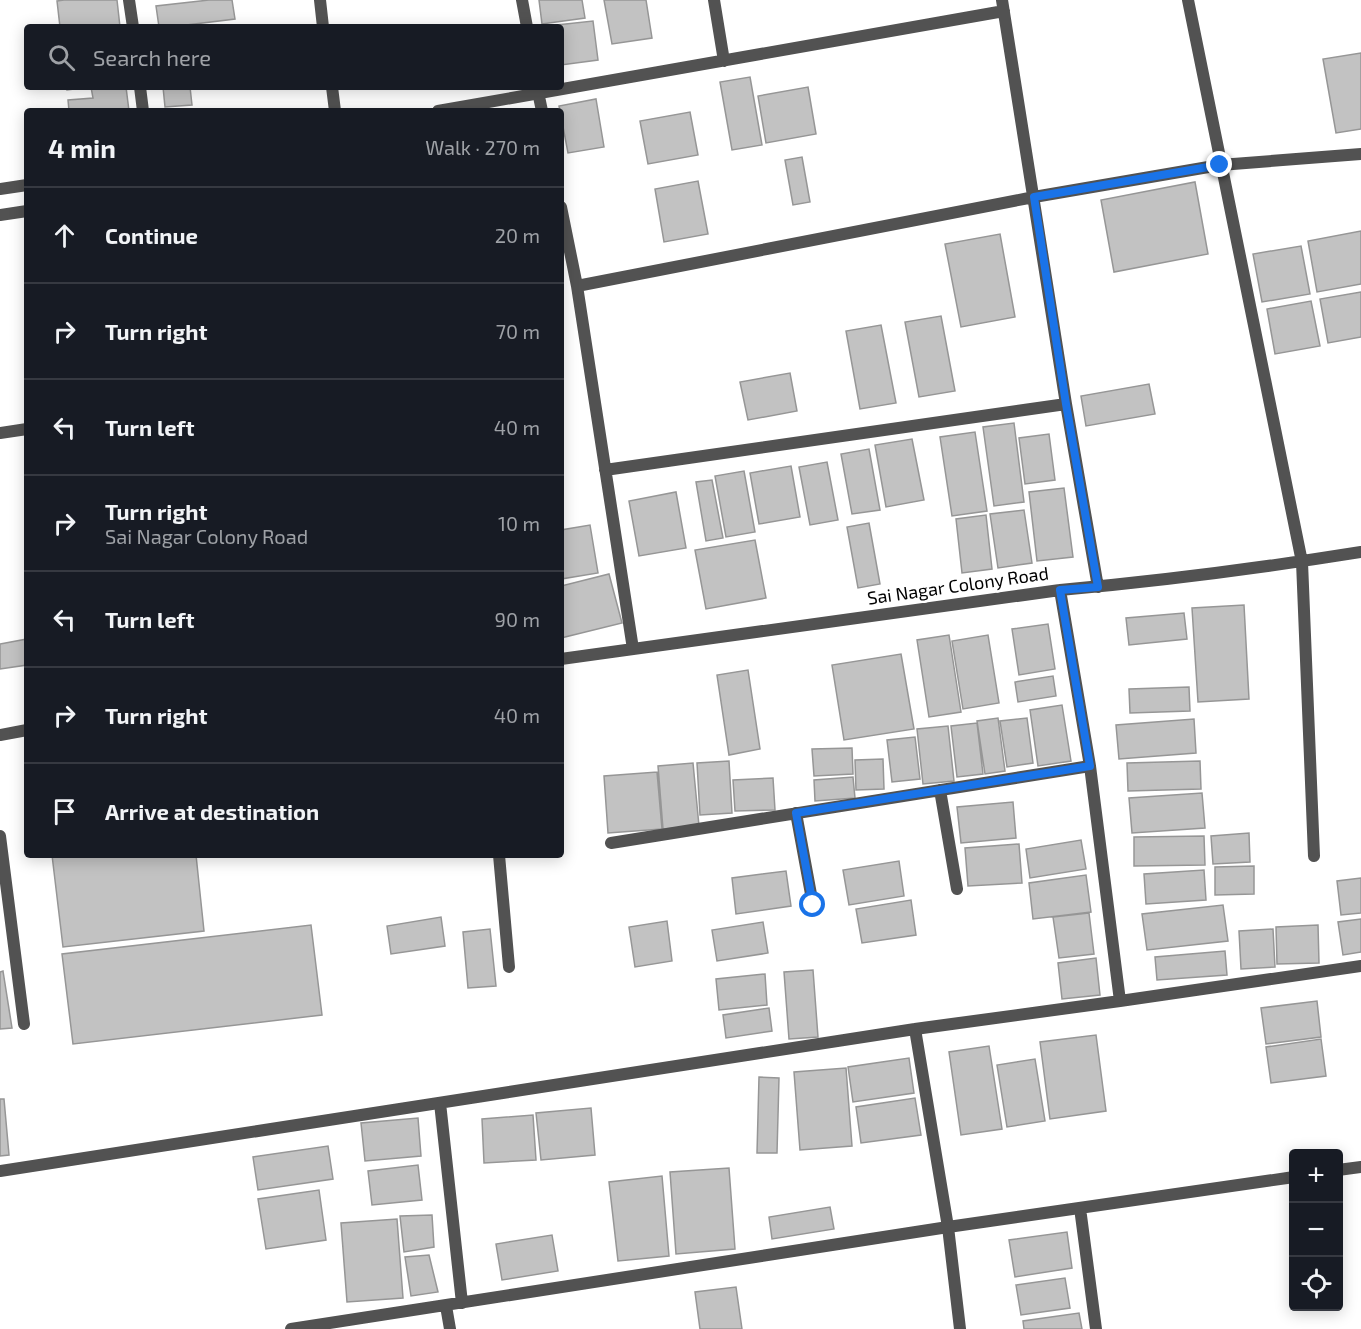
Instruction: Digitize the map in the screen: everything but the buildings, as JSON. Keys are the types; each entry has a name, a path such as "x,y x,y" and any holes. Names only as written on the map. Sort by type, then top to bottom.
{"street":[{"path":"129,0 133,24"},
{"path":"320,0 323,24"},
{"path":"522,0 526,24"},
{"path":"714,0 724,61"},
{"path":"1188,0 1302,562 1314,856"},
{"path":"564,86 724,61 1003,6 1066,404 1098,587"},
{"path":"140,90 143,108"},
{"path":"332,90 335,108"},
{"path":"452,108 538,90 541,108"},
{"path":"577,286 1034,197 1220,165 1361,154"},
{"path":"0,189 24,185"},
{"path":"0,215 24,211"},
{"path":"564,222 577,286 633,649"},
{"path":"605,470 1066,404"},
{"path":"0,433 24,429"},
{"name":"Sai Nagar Colony Road","path":"564,659 1060,590 1302,562 1361,552"},
{"path":"1060,590 1090,766 1120,1001"},
{"path":"0,735 24,731"},
{"path":"611,843 1090,766"},
{"path":"940,790 957,889"},
{"path":"796,813 813,905"},
{"path":"0,836 24,1024"},
{"path":"499,858 509,967"},
{"path":"0,1171 915,1029 1361,966"},
{"path":"915,1029 948,1227 960,1329"},
{"path":"440,1103 462,1303"},
{"path":"1343,1169 1361,1167"},
{"path":"291,1329 948,1227 1289,1178"},
{"path":"1080,1208 1096,1329"},
{"path":"446,1306 450,1329"}],"route":[{"path":"813,905 796,813 1090,766 1060,590 1098,587 1066,404 1034,197 1220,165"}]}
